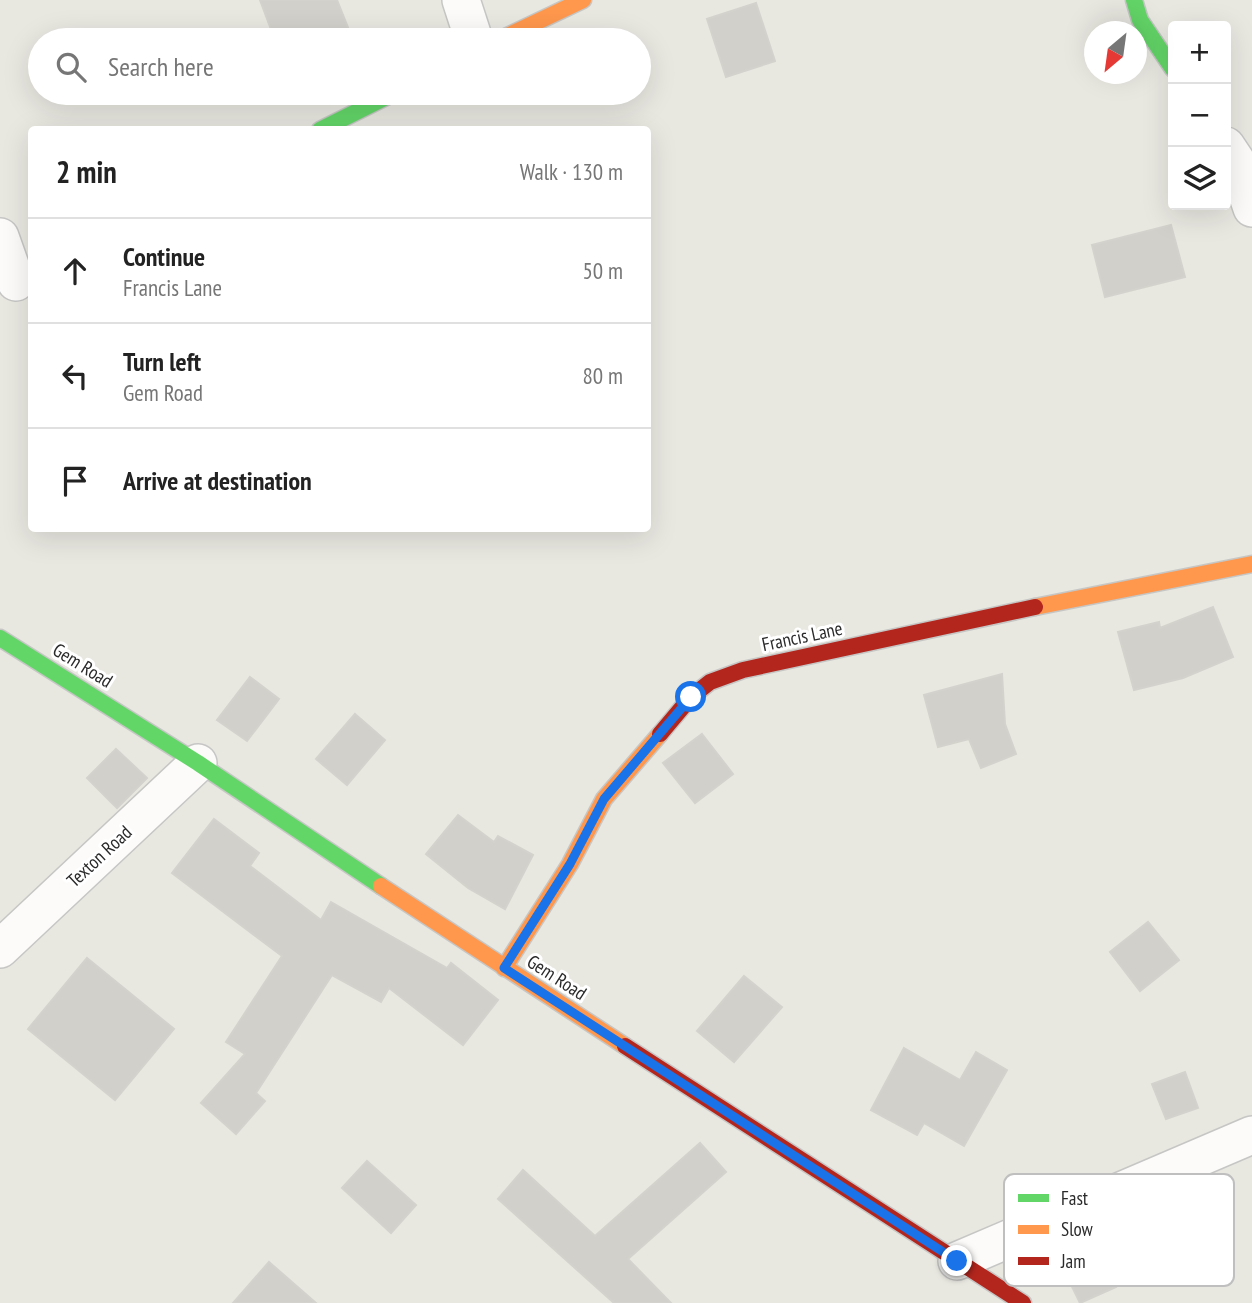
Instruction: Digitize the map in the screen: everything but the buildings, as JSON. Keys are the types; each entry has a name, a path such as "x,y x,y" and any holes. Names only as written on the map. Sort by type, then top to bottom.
{"street":[{"path":"461,0 470,28"},
{"path":"524,28 583,0"},
{"path":"1134,0 1140,20 1168,62"},
{"path":"328,126 370,105"},
{"path":"1227,147 1236,162 1252,208"},
{"path":"0,236 16,282"},
{"name":"Francis Lane","path":"504,968 570,864 604,799 691,697 710,682 756,667 1143,584 1252,564"},
{"name":"Gem Road","path":"0,638 198,762 504,968 1023,1303"},
{"name":"Texton Road","path":"0,949 198,762"},
{"path":"1161,1174 1252,1135"},
{"path":"957,1261 1004,1241"}],"traffic: fast":[{"path":"1134,0 1140,20 1168,62"},
{"path":"328,126 370,105"},
{"path":"0,638 198,763 381,886"}],"traffic: slow":[{"path":"524,28 583,0"},
{"path":"1035,607 1252,564"},
{"path":"504,968 570,864 604,799 660,734"},
{"path":"381,886 625,1046"}],"traffic: jam":[{"path":"660,734 691,697 710,682 743,670 1035,607"},
{"path":"625,1046 1023,1303"}],"route":[{"path":"691,697 604,799 570,864 504,968 957,1261"}]}
